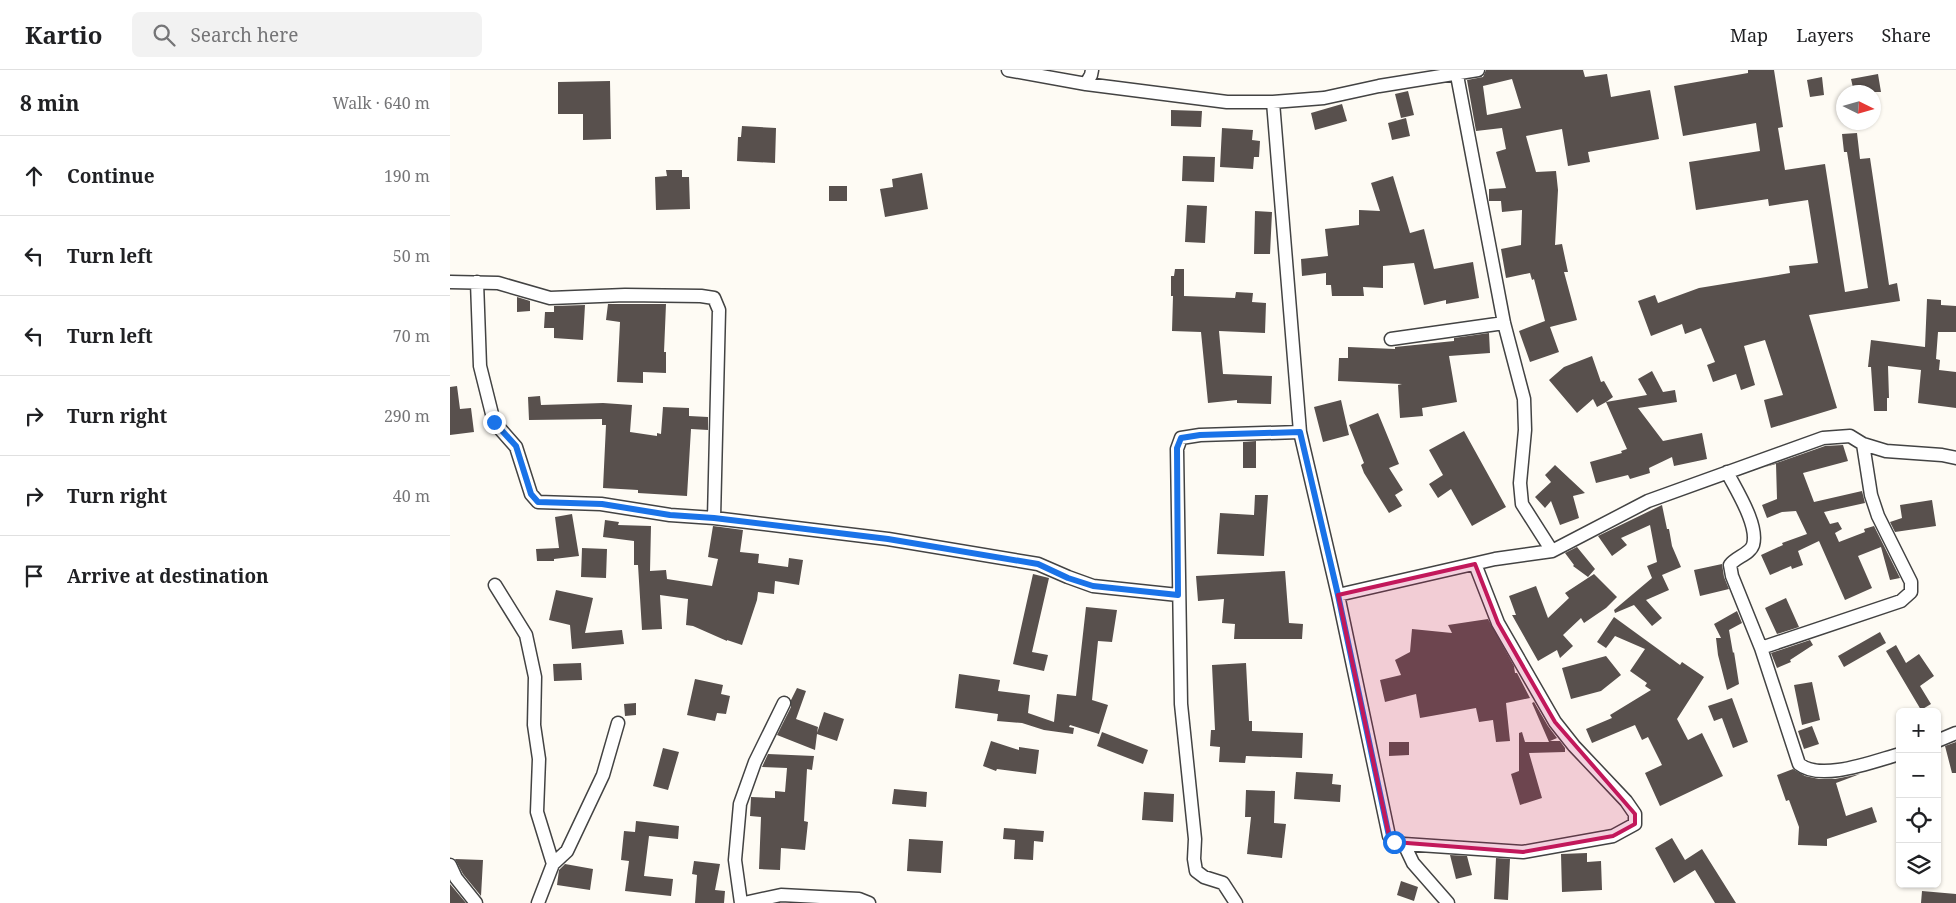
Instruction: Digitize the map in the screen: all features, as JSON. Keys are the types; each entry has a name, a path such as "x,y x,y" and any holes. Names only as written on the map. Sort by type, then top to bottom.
{"street":[{"path":"1008,70 1086,84 1227,102 1273,102 1324,98 1379,86 1456,72 1478,70"},
{"path":"1086,84 1092,70"},
{"path":"1456,72 1504,323 1524,399 1520,484 1522,504 1552,551"},
{"path":"1273,102 1300,432 1338,595 1389,836 1394,842 1404,844 1523,852 1613,836 1635,824 1635,814 1626,801 1574,746 1556,722 1498,623 1475,564"},
{"path":"450,282 498,283 550,298 625,295 701,296 714,298 719,310 714,518"},
{"path":"477,282 480,366 494,422 516,446 531,494 538,502 602,504 670,515 714,518 888,539 1038,564 1068,578 1093,586 1178,595"},
{"path":"1391,339 1504,323"},
{"path":"1236,903 1223,883 1204,877 1196,871 1194,859 1195,839 1182,704 1178,595 1177,448 1181,438 1200,435 1300,432"},
{"path":"1338,595 1494,559 1552,551 1648,501 1823,438 1850,436 1863,444 1886,451 1942,455 1956,458"},
{"path":"1761,648 1901,601 1911,592 1911,582 1891,543 1871,495 1863,444"},
{"path":"1727,472 1751,521 1753,531 1753,545 1747,553 1734,559 1730,565 1732,576 1761,648 1799,764 1804,769 1816,772 1835,770 1896,755"},
{"path":"495,585 526,635 528,643 535,677 534,725 539,759 537,812 553,864"},
{"path":"784,703 755,762 740,804 735,860 742,903 781,895 858,899 869,903"},
{"path":"538,903 553,864 567,851 586,814 603,775 618,723"},
{"path":"1941,740 1956,733"},
{"path":"1941,740 1956,742"},
{"path":"1404,844 1412,863 1448,903"},
{"path":"450,865 456,878 476,903"}],"highlighted area":[{"path":"1475,564 1498,623 1555,722 1635,814 1635,824 1613,836 1523,852 1394,842 1389,836 1338,595"}],"building":[{"path":"1486,70 1583,70 1585,77 1607,74 1611,97 1650,90 1659,139 1588,152 1590,162 1568,166 1562,129 1526,136 1536,172 1556,171 1558,190 1555,245 1562,244 1568,272 1564,272 1577,320 1550,327 1559,352 1530,362 1519,331 1545,321 1534,279 1532,280 1530,273 1506,278 1501,249 1521,245 1522,210 1502,212 1501,201 1489,201 1489,189 1506,188 1496,152 1506,149 1502,128 1476,131 1467,80 1483,77","holes":["1512,79 1521,108 1487,115 1483,86"]},
{"path":"1748,70 1774,70 1783,127 1778,128 1785,170 1825,164 1845,292 1868,288 1847,152 1844,152 1842,134 1857,133 1860,159 1870,158 1889,285 1897,283 1900,301 1809,315 1837,408 1771,428 1764,400 1783,395 1765,340 1744,346 1755,385 1741,390 1736,374 1713,382 1707,365 1715,362 1701,328 1685,334 1682,324 1651,336 1638,301 1655,295 1658,303 1699,288 1790,273 1789,266 1818,263 1808,200 1769,206 1768,199 1696,210 1689,162 1760,151 1756,123 1683,136 1674,86 1748,73"},
{"path":"1878,74 1880,85 1852,85 1851,79"},
{"path":"1822,77 1824,95 1810,97 1807,80"},
{"path":"610,81 611,139 583,140 583,114 558,114 558,82"},
{"path":"1408,91 1414,115 1401,118 1395,94"},
{"path":"1342,104 1347,121 1315,130 1311,113"},
{"path":"1171,110 1202,111 1201,127 1171,126"},
{"path":"1406,118 1410,136 1392,140 1388,123"},
{"path":"742,126 776,128 775,163 737,161 738,137 741,137"},
{"path":"1222,128 1253,130 1252,140 1260,141 1259,157 1254,157 1253,169 1220,167"},
{"path":"1183,156 1215,157 1214,182 1182,181"},
{"path":"666,170 682,170 682,177 689,177 690,209 656,210 655,177 667,176"},
{"path":"922,173 928,209 885,217 880,189 893,187 892,179"},
{"path":"1393,176 1410,233 1424,229 1434,269 1473,262 1479,298 1446,304 1446,300 1424,305 1414,263 1383,266 1383,288 1363,287 1364,296 1332,296 1331,285 1326,285 1326,273 1302,276 1301,259 1328,256 1325,229 1359,225 1359,210 1380,211 1371,183"},
{"path":"829,186 847,186 847,201 829,201"},
{"path":"1187,205 1207,206 1205,243 1185,242"},
{"path":"1255,211 1272,212 1270,254 1254,254"},
{"path":"1175,269 1184,269 1184,296 1235,298 1236,292 1253,293 1252,302 1266,303 1265,333 1219,331 1223,374 1272,376 1271,404 1237,403 1237,400 1208,403 1201,332 1172,331 1173,296 1171,296 1171,276 1174,276"},
{"path":"517,297 530,301 530,311 517,312"},
{"path":"1927,299 1941,300 1941,305 1956,306 1956,332 1938,332 1936,359 1940,360 1939,370 1956,372 1956,408 1918,403 1921,370 1888,366 1889,398 1887,398 1887,411 1874,411 1871,367 1868,367 1871,340 1925,347"},
{"path":"608,304 666,304 664,352 666,352 666,373 643,372 643,383 617,382 620,322 606,320"},
{"path":"585,305 583,340 554,338 554,328 544,328 545,312 554,312 554,306"},
{"path":"1489,333 1490,353 1449,356 1457,402 1422,408 1423,416 1400,418 1398,385 1402,384 1338,381 1339,358 1348,358 1348,347 1395,349 1395,347 1454,341 1454,338"},
{"path":"1592,356 1601,382 1604,381 1613,397 1597,407 1593,399 1577,413 1549,380 1564,367"},
{"path":"1652,371 1663,392 1675,390 1677,402 1638,408 1663,441 1702,433 1707,459 1674,466 1672,457 1649,468 1650,473 1630,479 1628,475 1596,483 1590,462 1622,453 1621,451 1627,449 1606,402 1647,395 1638,379"},
{"path":"457,386 460,409 471,408 474,432 450,435 450,387"},
{"path":"540,396 541,405 603,403 632,405 630,432 657,436 657,433 661,434 663,407 689,408 689,416 708,417 708,430 691,429 687,496 638,493 638,490 603,488 606,425 602,425 602,419 529,420 528,397"},
{"path":"1341,400 1349,435 1323,442 1314,407"},
{"path":"1378,413 1399,464 1389,468 1403,490 1395,495 1402,506 1389,513 1364,473 1361,465 1364,463 1349,425"},
{"path":"1464,431 1506,507 1472,526 1451,489 1438,498 1429,484 1443,475 1429,450"},
{"path":"1256,441 1256,468 1243,468 1243,442"},
{"path":"1843,445 1848,461 1803,473 1814,502 1862,491 1865,503 1824,512 1830,524 1838,522 1842,529 1835,533 1839,542 1865,532 1864,529 1874,526 1900,578 1890,580 1881,547 1858,556 1872,588 1845,600 1819,541 1798,551 1803,565 1792,569 1791,566 1770,575 1761,555 1783,545 1782,543 1807,534 1796,511 1782,512 1767,518 1762,505 1777,499 1776,464 1765,467 1825,446"},
{"path":"1555,465 1585,493 1573,496 1579,518 1560,525 1551,501 1545,508 1535,497 1551,482 1545,475"},
{"path":"1255,495 1268,495 1264,556 1217,554 1220,513 1254,515"},
{"path":"1932,500 1936,526 1895,532 1890,522 1902,518 1900,505"},
{"path":"1662,505 1672,546 1681,567 1662,575 1669,590 1646,600 1662,618 1652,626 1634,605 1615,613 1614,610 1652,578 1647,566 1657,562 1650,525 1621,538 1627,545 1612,556 1598,536"},
{"path":"572,514 579,556 554,559 554,561 537,561 536,549 559,548 555,517"},
{"path":"605,520 619,522 618,525 651,526 650,571 666,570 667,579 712,586 718,559 708,557 713,526 743,530 740,552 759,554 758,563 788,567 789,558 803,560 799,585 775,581 774,594 758,592 742,645 686,625 688,599 660,595 662,629 642,630 638,565 634,565 634,541 603,537"},
{"path":"1577,547 1595,569 1588,577 1573,566 1565,553"},
{"path":"582,548 607,549 606,578 581,577"},
{"path":"1722,564 1724,577 1729,589 1700,596 1694,570"},
{"path":"1285,571 1289,623 1303,624 1302,639 1234,639 1235,624 1222,623 1224,599 1198,601 1196,576"},
{"path":"1033,574 1049,578 1032,652 1048,655 1044,671 1013,664"},
{"path":"1594,574 1617,597 1606,608 1584,623 1581,618 1563,635 1573,646 1560,658 1557,650 1538,661 1512,615 1516,615 1509,596 1536,586 1548,618 1569,598 1565,593"},
{"path":"556,590 593,598 585,633 622,630 624,644 572,649 570,625 549,620"},
{"path":"1786,598 1799,627 1777,634 1765,608"},
{"path":"1086,607 1117,610 1112,642 1098,641 1092,700 1108,705 1099,734 1070,725 1069,727 1074,728 1073,734 1044,730 1022,723 997,721 998,714 955,708 959,674 1000,680 998,691 1030,695 1028,713 1054,722 1057,694 1076,696"},
{"path":"1737,611 1742,623 1729,630 1739,684 1727,690 1718,655 1716,638 1721,638 1714,624"},
{"path":"1614,617 1680,665 1682,662 1704,677 1677,719 1688,740 1702,733 1723,776 1660,806 1645,773 1662,765 1648,737 1642,740 1635,725 1592,743 1586,729 1612,718 1610,715 1651,690 1645,686 1647,683 1630,671 1645,649 1615,636 1606,648 1597,642"},
{"path":"1488,619 1514,666 1515,673 1517,673 1530,698 1506,703 1510,741 1496,742 1493,720 1479,722 1476,708 1420,718 1416,694 1385,702 1380,680 1401,675 1395,660 1410,652 1412,629 1452,633 1448,625"},
{"path":"1880,632 1886,643 1844,667 1838,656"},
{"path":"1810,640 1813,645 1790,660 1791,662 1777,668 1771,653"},
{"path":"1896,645 1906,663 1919,654 1934,676 1920,686 1931,704 1924,708 1920,708 1886,651"},
{"path":"1606,656 1621,675 1601,691 1571,699 1562,668"},
{"path":"581,663 582,680 554,681 553,664"},
{"path":"1246,663 1249,721 1252,721 1252,731 1303,733 1302,758 1246,756 1245,763 1219,762 1220,747 1210,746 1211,730 1215,730 1212,665"},
{"path":"695,679 723,685 721,694 730,696 726,714 717,713 715,721 687,715"},
{"path":"1812,682 1820,720 1802,725 1794,685"},
{"path":"797,688 806,691 796,719 818,727 817,733 824,712 844,719 837,741 817,734 815,750 777,735 791,707 791,700"},
{"path":"1732,698 1748,742 1733,748 1722,718 1714,721 1708,706"},
{"path":"1534,702 1557,738 1550,741 1560,741 1565,748 1565,752 1529,753 1542,798 1520,805 1511,774 1519,771 1519,733 1522,732 1525,742 1549,742 1532,703"},
{"path":"636,703 636,715 625,716 624,704"},
{"path":"1812,726 1819,744 1804,749 1798,731"},
{"path":"1102,732 1148,750 1143,764 1097,746"},
{"path":"991,741 1019,750 1019,747 1039,750 1036,774 997,769 996,771 983,766"},
{"path":"1389,742 1409,742 1409,755 1389,756"},
{"path":"1956,742 1956,773 1952,773 1945,746"},
{"path":"663,748 679,752 668,790 653,786"},
{"path":"768,754 814,756 812,770 807,769 804,821 808,822 805,850 781,848 780,870 759,869 761,817 750,816 751,797 775,798 775,791 785,792 787,768 762,767"},
{"path":"1793,769 1805,776 1819,779 1835,779 1860,774 1836,783 1846,816 1872,807 1877,822 1827,839 1827,846 1798,845 1799,827 1789,800 1786,801 1777,775"},
{"path":"1296,772 1333,774 1332,784 1341,785 1340,802 1294,799"},
{"path":"894,789 927,792 926,807 892,804"},
{"path":"1246,790 1275,791 1274,823 1286,824 1282,858 1247,854 1251,817 1245,817"},
{"path":"1144,792 1174,794 1173,822 1142,820"},
{"path":"636,821 679,826 678,839 649,836 644,876 673,879 671,896 625,891 629,861 621,860 624,831 635,832"},
{"path":"1004,828 1044,831 1043,842 1034,841 1033,860 1014,859 1015,840 1003,839"},
{"path":"1672,838 1685,860 1702,849 1736,903 1715,903 1695,870 1674,883 1655,848"},
{"path":"909,839 943,841 941,873 907,871"},
{"path":"1587,853 1587,862 1601,861 1602,890 1562,892 1561,854"},
{"path":"1450,855 1467,856 1472,875 1456,879"},
{"path":"1496,858 1510,859 1508,900 1494,899"},
{"path":"455,859 483,860 481,896 463,874"},
{"path":"694,861 720,864 715,890 725,891 724,903 695,903 697,875 692,874"},
{"path":"565,864 593,869 590,890 557,885 559,870"},
{"path":"1401,881 1418,887 1414,901 1397,895"},
{"path":"450,884 466,903 450,903"},
{"path":"1922,891 1956,894 1956,903 1921,903"}],"route":[{"path":"494,422 516,446 531,494 538,502 602,504 670,515 714,518 888,539 1038,564 1068,578 1093,586 1178,595 1177,448 1181,438 1200,435 1300,432 1338,595 1389,836 1394,842"}]}
